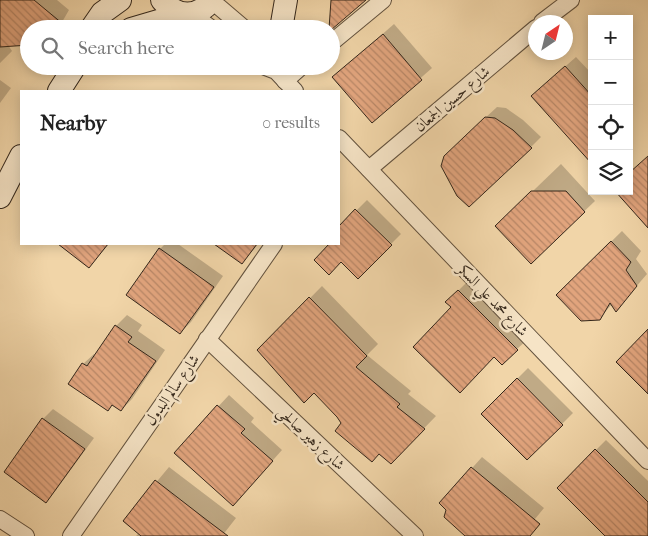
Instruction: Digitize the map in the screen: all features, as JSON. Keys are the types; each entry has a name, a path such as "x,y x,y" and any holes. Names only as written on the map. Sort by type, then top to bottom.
{"street":[{"path":"95,20 103,0"},
{"path":"97,20 102,13 120,0"},
{"path":"162,0 174,11 187,14 197,20"},
{"path":"164,20 206,7 212,0 235,20"},
{"path":"283,20 286,0"},
{"path":"340,36 383,0"},
{"path":"551,15 571,0"},
{"name":"شارع حسين الجمعان","path":"370,170 528,35"},
{"path":"60,90 69,75"},
{"name":"شارع محمد علي السكر","path":"341,145 370,170 648,461"},
{"path":"0,197 20,158"},
{"name":"شارع سالم البدول","path":"72,536 273,245"},
{"name":"شارع زهير صالحي","path":"207,339 415,536"},
{"path":"0,519 26,536"}],"building":[{"path":"0,0 34,0 58,20 20,20 20,46 0,47"},
{"path":"331,0 366,0 340,22 340,20 330,20"},
{"path":"383,34 422,80 372,123 332,77 340,75 340,70"},
{"path":"565,66 588,92 588,160 531,96"},
{"path":"485,117 495,118 513,130 532,148 469,207 457,196 441,166 444,156"},
{"path":"648,156 648,228 619,195 633,195 633,169"},
{"path":"531,191 566,191 585,212 531,264 495,226"},
{"path":"355,209 392,245 358,279 341,262 329,275 314,260 328,245 340,245 340,225"},
{"path":"611,241 631,262 626,270 637,286 616,312 610,303 600,320 581,321 556,295"},
{"path":"59,245 107,245 89,268"},
{"path":"215,245 256,245 242,264"},
{"path":"159,248 214,287 180,334 126,295"},
{"path":"458,290 518,350 502,365 494,357 460,393 413,347 451,307 445,302"},
{"path":"309,297 367,356 356,367 400,404 397,407 425,429 391,464 379,454 372,462 335,431 341,423 314,393 304,403 257,350"},
{"path":"115,325 132,337 128,342 156,361 121,411 112,405 108,411 68,384 82,363 87,366"},
{"path":"648,329 648,394 616,362"},
{"path":"517,378 563,425 527,460 481,414"},
{"path":"217,405 245,429 241,433 273,461 233,506 174,453"},
{"path":"42,418 85,449 46,503 4,472"},
{"path":"595,449 648,502 648,536 605,536 557,488"},
{"path":"471,467 540,524 530,536 465,536 444,517 446,510 439,503"},
{"path":"155,480 228,536 141,536 123,521"}]}
